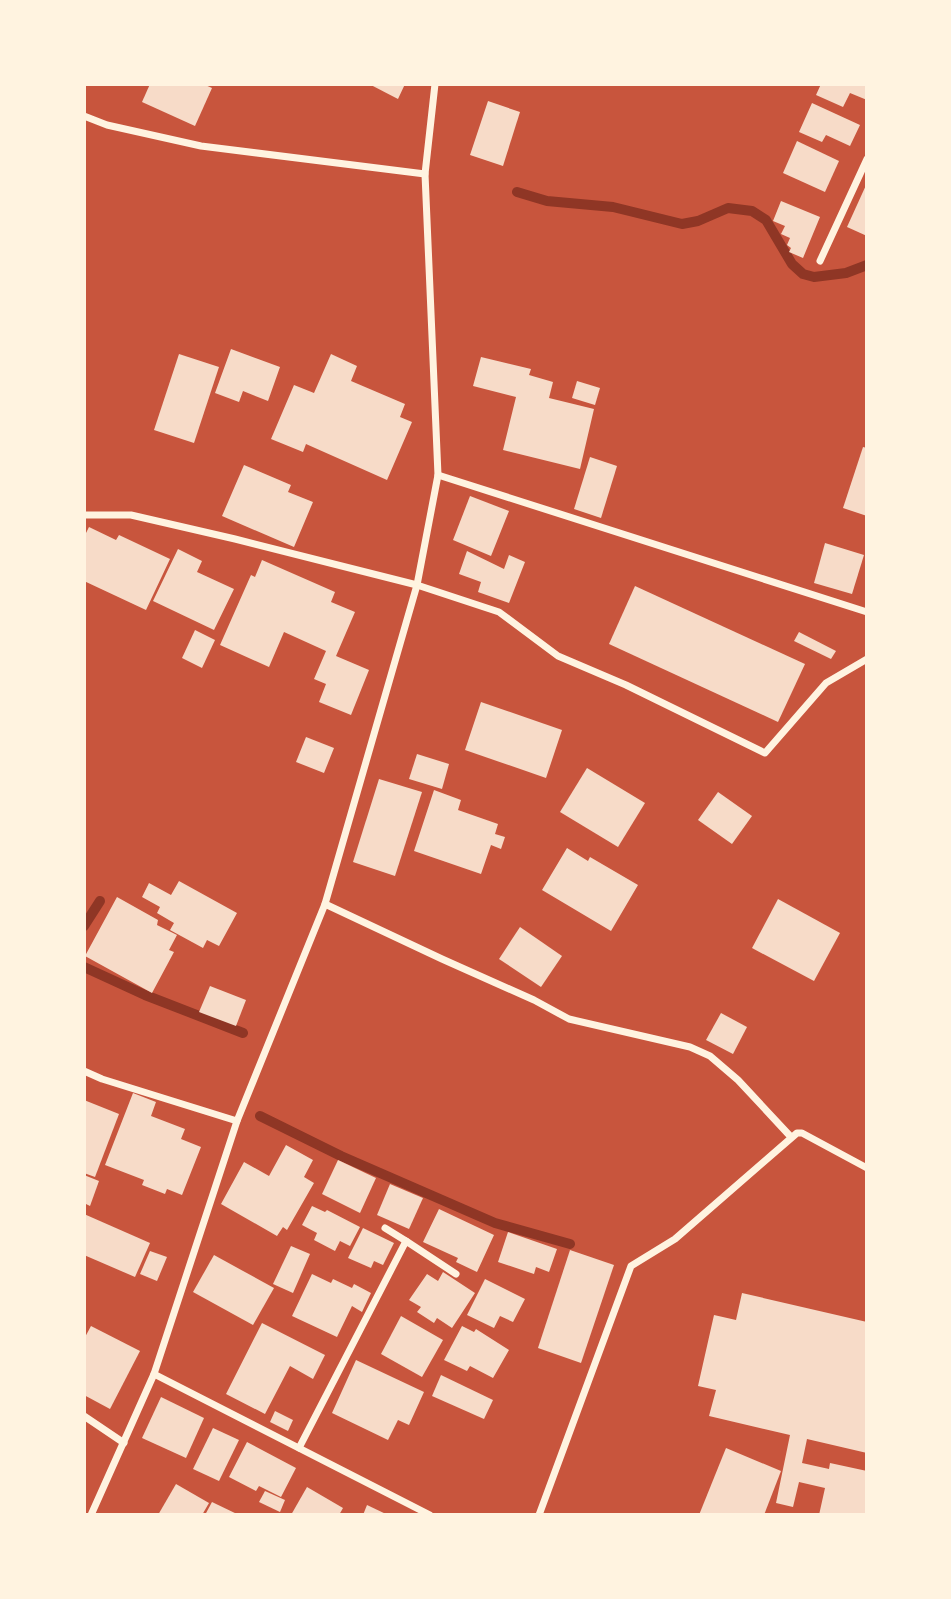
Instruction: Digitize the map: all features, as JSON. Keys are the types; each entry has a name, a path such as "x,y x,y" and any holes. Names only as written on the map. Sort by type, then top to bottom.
{"street":[{"path":"91,1515 155,1374 237,1121 325,904 417,585 438,475 425,174 435,84"},
{"path":"84,116 107,125 201,146 425,174"},
{"path":"820,261 867,159"},
{"path":"438,475 867,612"},
{"path":"84,514 131,515 235,539 417,585 499,612 558,656 626,685 765,753 826,683 867,659"},
{"path":"325,904 534,1000 569,1019 690,1047 710,1056 738,1080 791,1137"},
{"path":"84,1071 237,1121"},
{"path":"539,1515 631,1266 675,1239 791,1137 802,1133 867,1168"},
{"path":"385,1228 456,1274"},
{"path":"299,1448 407,1241"},
{"path":"155,1374 429,1515"},
{"path":"84,1416 124,1443"}],"building":[{"path":"150,84 203,84 212,88 195,126 142,102"},
{"path":"369,84 405,84 398,99"},
{"path":"821,84 867,84 867,100 850,93 843,107 816,95"},
{"path":"488,101 520,112 503,166 470,155"},
{"path":"812,103 860,125 850,146 826,135 822,142 799,132"},
{"path":"797,141 839,161 825,192 783,173"},
{"path":"867,183 867,236 847,227"},
{"path":"781,201 820,217 803,258 789,252 791,248 787,245 790,238 781,234 785,226 773,221"},
{"path":"231,349 280,367 268,401 243,391 239,402 215,393"},
{"path":"179,354 219,367 194,443 154,430"},
{"path":"331,354 357,366 351,381 405,404 400,417 412,422 387,480 306,444 303,452 271,439 294,385 314,393"},
{"path":"481,357 531,369 529,375 553,382 549,398 594,409 580,469 503,450 516,397 473,386"},
{"path":"577,381 600,388 595,405 572,398"},
{"path":"863,447 867,448 867,516 843,508"},
{"path":"590,457 617,466 601,518 574,509"},
{"path":"244,465 291,485 288,492 313,502 294,547 222,516"},
{"path":"470,496 509,511 491,556 453,540"},
{"path":"89,527 116,540 119,535 170,559 146,610 84,581 84,537"},
{"path":"825,543 864,555 852,594 814,583"},
{"path":"178,549 202,561 197,572 234,589 214,630 153,601"},
{"path":"467,551 504,569 509,555 525,562 509,603 478,592 481,582 459,574"},
{"path":"262,560 335,592 331,602 355,612 336,656 369,670 351,715 319,702 326,684 314,679 326,651 284,632 269,667 220,645 251,575 255,577"},
{"path":"635,586 805,664 778,722 609,644"},
{"path":"195,630 215,640 202,668 182,658"},
{"path":"799,632 836,651 831,659 794,641"},
{"path":"481,702 562,730 546,778 465,750"},
{"path":"306,737 334,748 324,773 296,762"},
{"path":"417,754 449,764 442,789 409,779"},
{"path":"587,768 645,803 618,847 560,812"},
{"path":"379,779 422,792 395,876 353,862"},
{"path":"434,790 461,800 458,810 498,824 495,834 505,837 501,849 491,845 481,874 414,851"},
{"path":"718,792 752,816 732,844 698,820"},
{"path":"567,848 588,861 590,857 638,885 611,931 542,890"},
{"path":"179,881 237,913 219,946 207,940 203,948 170,930 174,923 157,913 160,907 142,897 149,883 171,895"},
{"path":"117,897 158,920 157,925 177,935 169,950 174,952 152,993 85,956"},
{"path":"778,899 840,933 814,981 752,948"},
{"path":"520,927 562,956 541,987 499,959"},
{"path":"210,986 246,1000 236,1026 199,1012"},
{"path":"721,1013 747,1027 733,1054 706,1040"},
{"path":"133,1093 156,1102 151,1116 185,1129 181,1139 201,1147 182,1195 167,1189 165,1194 142,1185 144,1180 105,1165"},
{"path":"84,1100 119,1114 95,1177 84,1173"},
{"path":"286,1145 313,1160 304,1177 314,1183 287,1230 283,1227 277,1236 221,1204 244,1162 269,1176"},
{"path":"338,1160 376,1178 360,1213 322,1194"},
{"path":"84,1175 99,1181 90,1206 84,1203"},
{"path":"390,1184 423,1198 409,1229 377,1215"},
{"path":"312,1206 325,1212 327,1210 360,1227 350,1246 340,1241 335,1251 314,1240 317,1233 302,1225"},
{"path":"439,1209 494,1235 477,1272 456,1262 458,1258 423,1242"},
{"path":"84,1214 150,1243 135,1277 84,1255"},
{"path":"363,1228 394,1243 383,1265 374,1261 371,1268 348,1258"},
{"path":"508,1232 557,1249 549,1272 536,1267 534,1274 498,1262"},
{"path":"291,1246 310,1254 293,1293 273,1284"},
{"path":"570,1250 614,1265 581,1363 538,1348"},
{"path":"150,1251 167,1257 157,1281 140,1274"},
{"path":"214,1255 274,1288 253,1325 193,1292"},
{"path":"443,1272 475,1293 452,1328 437,1318 434,1323 417,1312 421,1307 409,1300 427,1274 438,1281"},
{"path":"312,1274 331,1283 333,1279 352,1288 354,1284 371,1293 362,1312 352,1306 337,1337 292,1316"},
{"path":"485,1279 525,1299 513,1322 500,1316 494,1328 467,1315"},
{"path":"742,1293 867,1322 867,1453 807,1439 802,1463 829,1469 830,1463 867,1471 867,1515 819,1515 825,1488 799,1482 793,1507 776,1503 790,1435 709,1416 716,1390 698,1386 714,1315 736,1320"},
{"path":"401,1316 443,1340 422,1377 381,1354"},
{"path":"262,1323 325,1355 313,1379 290,1366 265,1414 226,1394"},
{"path":"91,1326 140,1351 110,1409 84,1395 84,1339"},
{"path":"462,1326 474,1332 476,1329 509,1350 493,1378 470,1366 467,1371 444,1360"},
{"path":"356,1360 424,1392 409,1425 398,1420 388,1440 332,1413"},
{"path":"441,1375 493,1400 484,1419 432,1396"},
{"path":"161,1397 204,1418 186,1458 142,1438"},
{"path":"275,1411 293,1420 288,1431 270,1422"},
{"path":"213,1428 239,1440 219,1481 193,1469"},
{"path":"247,1442 296,1468 281,1497 259,1486 256,1491 229,1477"},
{"path":"726,1448 781,1471 764,1515 699,1515"},
{"path":"176,1484 209,1503 202,1515 158,1515"},
{"path":"307,1487 343,1508 339,1515 291,1515"},
{"path":"265,1491 285,1500 280,1512 259,1502"},
{"path":"212,1502 239,1515 205,1515"},
{"path":"367,1505 388,1515 363,1515"}],"waterway":[{"path":"517,192 547,201 613,207 682,224 698,221 728,208 752,211 766,220 792,264 803,274 814,277 846,273 867,265"},
{"path":"84,926 100,901"},
{"path":"84,967 145,995 243,1033"},
{"path":"260,1116 341,1156 495,1223 570,1244"}]}
